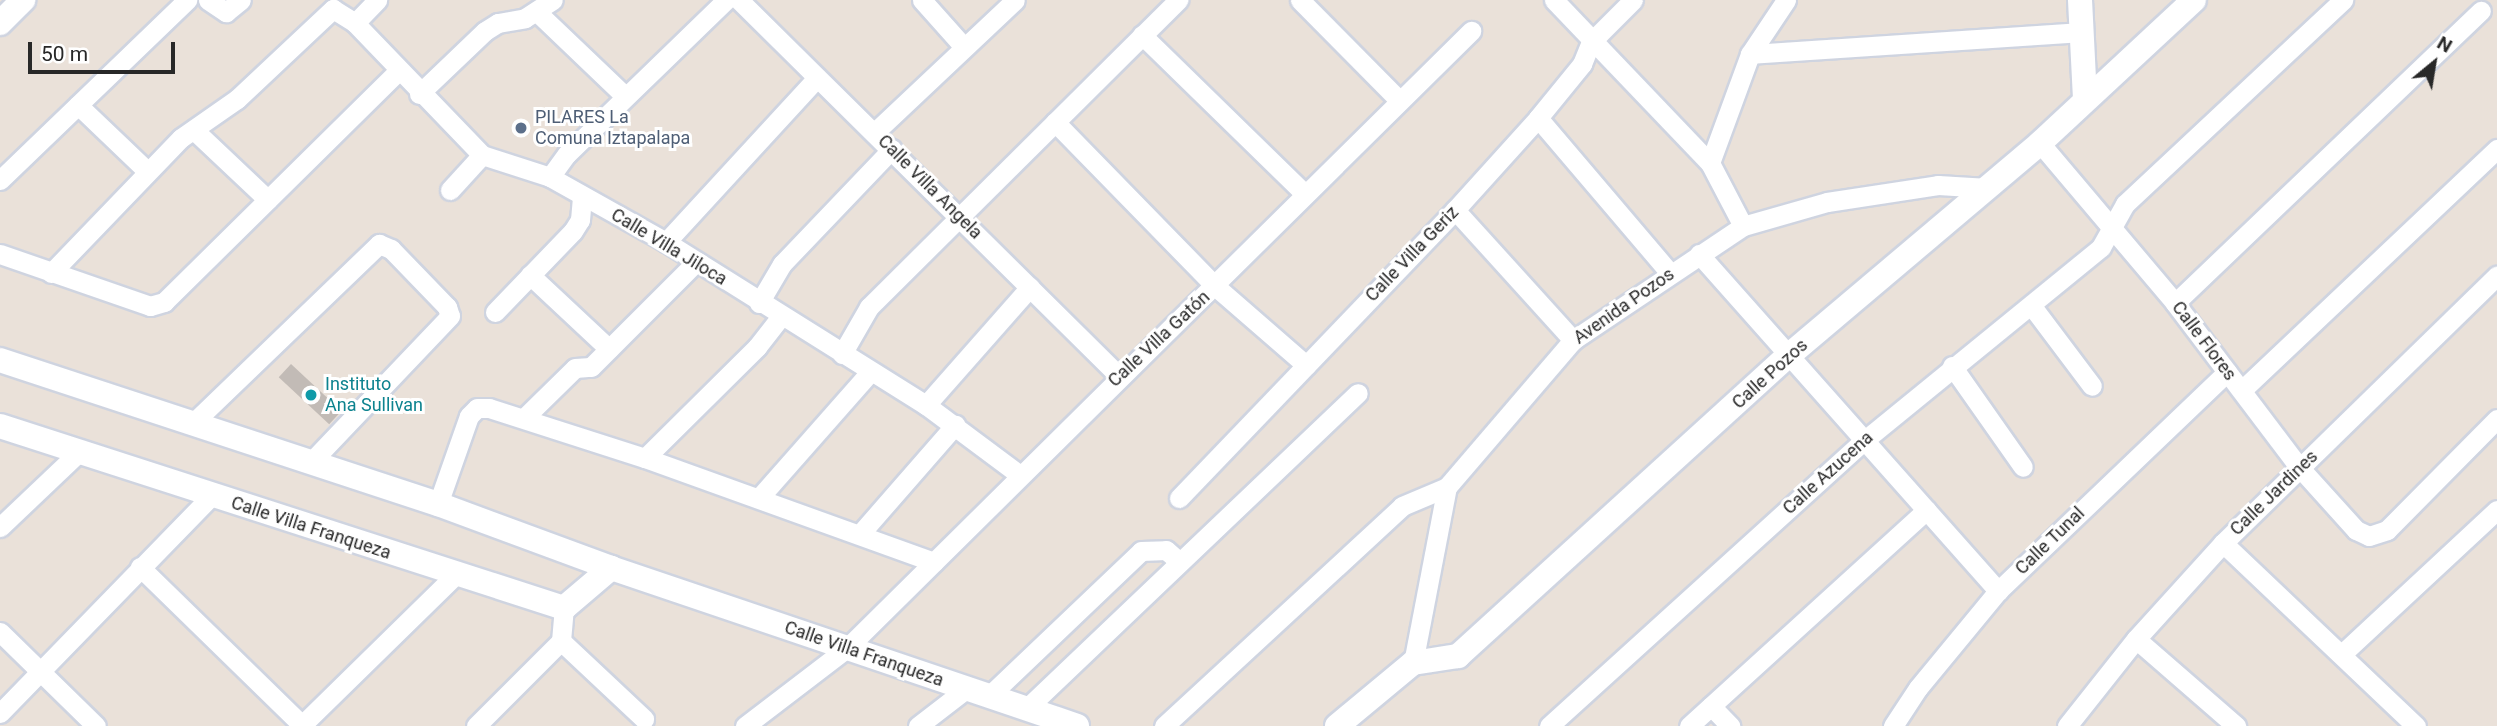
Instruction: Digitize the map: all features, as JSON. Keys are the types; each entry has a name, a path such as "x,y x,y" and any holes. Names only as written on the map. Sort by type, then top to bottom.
{"street":[{"path":"0,23 23,0"},
{"path":"0,180 187,0"},
{"path":"208,0 234,6"},
{"path":"355,23 377,0"},
{"path":"550,177 567,154 726,0"},
{"name":"Calle Villa Angela","path":"739,0 1119,376"},
{"path":"922,0 963,46"},
{"path":"875,132 963,46 1015,0"},
{"path":"842,355 869,307 962,219 1178,0"},
{"path":"1300,0 1399,100"},
{"path":"1554,0 1591,42 1710,163 1743,226"},
{"name":"Calle Villa Geriz","path":"1178,498 1455,210 1538,118 1582,64 1591,42 1633,0"},
{"path":"1710,163 1750,54 1786,0"},
{"path":"2080,0 2085,99"},
{"name":"Calle Pozos","path":"1413,663 1458,656 1787,357 2040,143 2194,0"},
{"name":"Calle Azucena","path":"1549,726 1866,439 1952,366 2101,247 2125,204 2343,0"},
{"path":"419,94 485,31 545,6 625,96"},
{"name":"Calle Villa Jiloca","path":"195,131 237,99 333,9 355,23 419,94 482,155 550,177 666,242 759,303 926,405 1020,475"},
{"path":"2175,303 2481,11"},
{"name":"Calle Villa Gatón","path":"745,726 847,648 1119,376 1215,286 1471,31"},
{"path":"1750,54 2080,32"},
{"path":"1142,36 1305,194"},
{"path":"0,254 150,306 164,303 399,70"},
{"path":"666,242 817,78"},
{"path":"78,105 147,171"},
{"path":"1538,118 1670,274"},
{"path":"1055,122 1215,286 1306,365"},
{"path":"51,273 147,171 195,131 268,200"},
{"name":"Calle Flores","path":"2040,143 2175,303 2300,468 2356,530 2369,536 2387,530 2497,419"},
{"path":"759,303 782,264 892,149"},
{"path":"2242,390 2497,149"},
{"path":"450,190 482,155"},
{"name":"Avenida Pozos","path":"1413,663 1447,487 1573,340 1743,226 1827,202 1924,187 1988,188"},
{"path":"495,312 573,231 580,220 582,197"},
{"path":"1455,210 1573,340"},
{"path":"194,422 379,244 410,268 447,307 450,316 312,461"},
{"path":"1699,254 1787,357 1866,439 1998,591"},
{"path":"524,418 575,368 591,367 696,262"},
{"path":"530,275 609,349"},
{"name":"Calle Jardines","path":"2067,726 2137,639 2223,543 2497,276"},
{"path":"926,405 1030,287"},
{"path":"2031,305 2092,386"},
{"path":"645,458 757,347 781,316"},
{"name":"Calle Villa Franqueza","path":"0,360 312,461 611,568 1072,725"},
{"path":"1952,366 2023,467"},
{"path":"759,498 870,372"},
{"name":"Calle Tunal","path":"1893,726 1918,688 1998,591 2227,372"},
{"path":"1026,709 1358,393"},
{"path":"438,504 469,416 478,408 524,418 645,458 934,562"},
{"path":"860,534 955,425"},
{"name":"Calle Villa Franqueza","path":"0,426 564,608"},
{"path":"0,527 79,453"},
{"path":"1164,726 1402,506 1447,487"},
{"path":"0,713 211,496"},
{"path":"1689,726 1926,510"},
{"path":"2343,653 2497,510"},
{"path":"2223,543 2343,653 2416,726"},
{"path":"989,696 1141,551 1166,550 1180,562"},
{"path":"140,567 302,726 455,575"},
{"path":"486,723 561,641 564,608 611,568"},
{"path":"0,632 96,726"},
{"path":"2137,639 2236,726"},
{"path":"561,641 644,719"},
{"path":"1336,726 1413,663"},
{"path":"918,726 966,688"},
{"path":"1711,706 1730,726"}],"building":[{"name":"Instituto Ana Sullivan","path":"291,364 341,411 329,424 279,377"}],"place":[{"name":"PILARES La Comuna Iztapalapa","path":"521,128"},
{"name":"Instituto Ana Sullivan","path":"311,395"}]}
